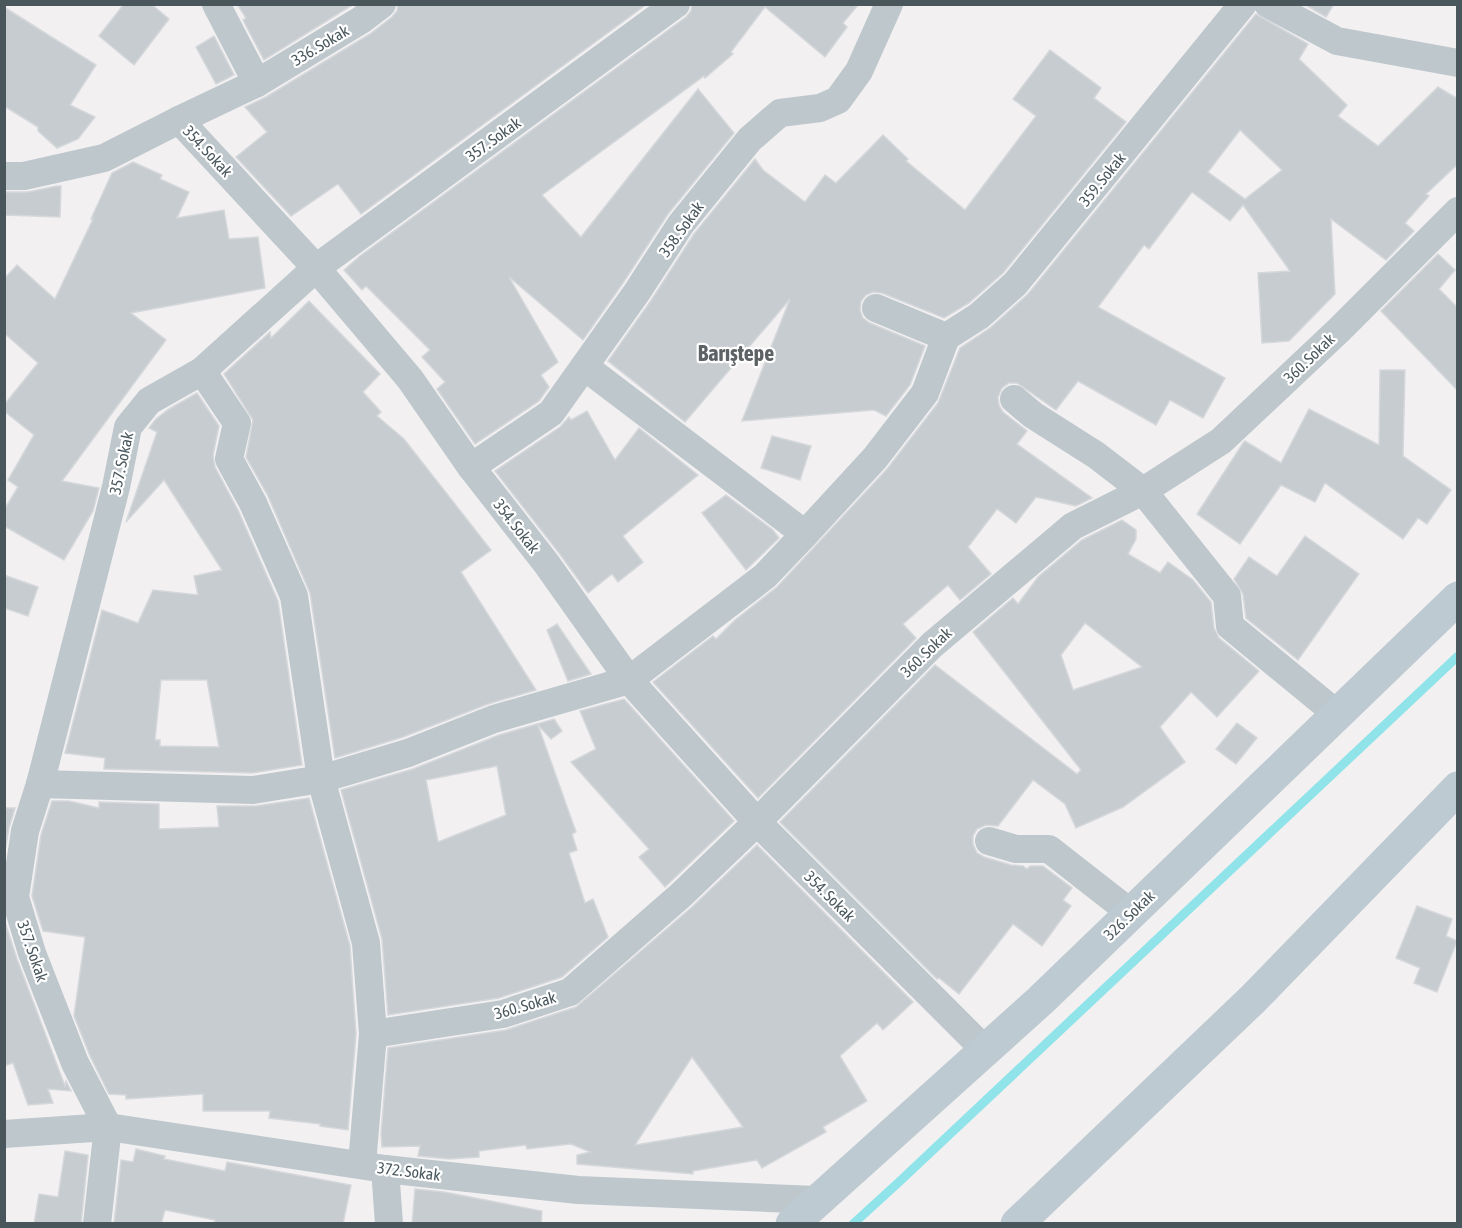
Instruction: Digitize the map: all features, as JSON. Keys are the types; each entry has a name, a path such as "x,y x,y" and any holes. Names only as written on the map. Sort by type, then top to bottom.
{"street":[{"path":"216,4 257,83"},
{"name":"336. Sokak","path":"257,83 361,20 382,4"},
{"name":"357. Sokak","path":"108,1127 75,1062 32,953 15,897 25,831 40,784 116,487 128,427 149,400 202,371 315,268 676,4"},
{"name":"358. Sokak","path":"471,467 551,413 637,292 681,224 750,139 780,113 820,108 838,100 859,71 889,4"},
{"name":"359. Sokak","path":"946,337 979,316 1015,284 1243,4"},
{"path":"1268,4 1337,41 1458,63"},
{"name":"354. Sokak","path":"257,83 179,120 315,268 410,379 471,467 546,563 629,680 757,822 985,1050"},
{"path":"4,176 24,176 104,158 179,120"},
{"name":"360. Sokak","path":"373,1034 502,1014 570,992 681,895 757,822 932,645 1073,526 1143,491 1221,441 1339,330 1458,211"},
{"path":"40,784 253,790 321,779 408,753 494,719 629,680 765,576 875,458 926,393 946,337 876,308"},
{"path":"585,367 805,534"},
{"path":"202,371 237,423 229,459 253,503 294,596 321,779 366,943 373,1034 373,1167 388,1224"},
{"path":"1014,399 1033,415 1096,455 1143,491 1227,596 1230,626 1337,714"},
{"name":"326. Sokak","path":"792,1224 1041,1000 1458,598"},
{"path":"1017,1224 1253,999 1454,798"},
{"path":"989,841 1016,849 1049,849 1131,913"},
{"path":"97,1224 108,1127"},
{"name":"372. Sokak","path":"4,1134 108,1127 373,1167 578,1190 816,1200"}],"building":[{"path":"124,4 151,4 169,19 134,65 99,36"},
{"path":"237,4 354,4 264,60 243,20 246,18"},
{"path":"398,4 647,4 361,214 338,184 291,216 236,157 267,132 245,107 266,97 370,34 392,17 397,11"},
{"path":"692,4 859,4 843,23 847,27 825,57 765,7 731,52 733,54 705,78 704,76 542,195 581,237 698,89 734,133 668,214 583,340 509,277 558,362 541,375 549,387 539,401 475,444 437,389 445,382 422,357 430,350 366,286 362,290 344,270 686,17 691,11"},
{"path":"1304,4 1334,4 1326,17"},
{"path":"4,7 96,65 70,105 95,117 78,139 57,148 38,131 38,127 4,106"},
{"path":"1256,14 1308,44 1299,59 1347,105 1338,116 1378,146 1438,87 1458,99 1458,164 1426,194 1429,196 1405,223 1414,231 1386,260 1331,219 1335,294 1289,341 1262,343 1258,273 1290,271 1243,205 1230,221 1192,192 1149,249 1144,245 1098,307 1225,378 1203,418 1170,400 1156,425 1078,381 1056,410 1017,383 1009,383 1002,388 998,397 1003,412 1027,431 1017,444 1092,498 1076,506 1036,497 1016,523 997,509 968,547 991,574 960,600 948,585 903,624 916,638 758,798 653,682 713,636 716,639 735,620 777,587 887,469 938,403 960,348 990,328 1028,294","holes":["1240,130 1282,170 1245,199 1208,172"]},
{"path":"214,36 234,75 216,84 196,47"},
{"path":"1050,50 1101,88 1094,98 1126,122 1003,273 969,303 944,318 882,293 873,292 861,301 860,310 863,318 870,323 925,346 910,385 886,416 874,410 742,421 790,299 685,422 608,361 694,234 755,159 763,170 805,202 825,175 836,183 883,135 908,159 906,161 965,210 1036,116 1013,99"},
{"path":"133,162 162,175 160,179 189,192 177,218 224,210 229,239 258,237 265,288 131,313 166,340 62,481 99,488 93,511 64,560 4,526 4,510 18,487 8,480 34,435 4,411 4,405 38,363 4,333 4,279 17,265 55,299 112,173"},
{"path":"61,186 60,217 4,215 4,192 28,192"},
{"path":"1438,254 1455,270 1439,289 1458,308 1458,391 1381,311"},
{"path":"309,301 380,374 363,392 381,412 377,416 404,439 491,550 461,572 536,690 488,704 403,737 335,758 310,593 268,496 246,457 253,420 224,374 270,332 271,338"},
{"path":"1380,370 1405,370 1403,456 1451,490 1427,524 1418,518 1403,539 1325,483 1315,502 1281,485 1240,544 1197,514 1245,441 1281,463 1309,409 1379,445"},
{"path":"197,393 219,426 213,455 215,467 238,510 278,601 302,765 252,773 104,769 105,758 65,753 102,610 138,623 153,590 198,595 194,576 222,570 164,480 126,522 157,432 149,428 169,409","holes":["161,680 207,680 219,747 160,746 160,740 155,740"]},
{"path":"587,411 615,460 639,428 698,475 623,536 643,562 618,582 612,574 588,593 495,471 560,427 569,417 571,420"},
{"path":"772,436 811,446 800,480 761,468"},
{"path":"726,495 773,530 779,538 746,570 702,513"},
{"path":"1122,520 1136,530 1136,539 1128,554 1160,573 1168,562 1193,580 1211,602 1214,628 1219,638 1259,671 1217,717 1191,692 1160,727 1185,762 1123,807 1076,828 1065,804 1033,780 998,826 986,825 977,829 973,836 973,844 977,853 1027,869 1030,866 1043,866 1072,888 1063,900 1071,906 1042,946 1013,924 959,994 939,978 937,979 780,822 935,665 1077,774 1081,770 973,632 1013,598 1018,604 1038,577 1082,540","holes":["1085,623 1142,667 1073,690 1061,655"]},
{"path":"1305,536 1359,574 1298,660 1246,618 1243,594 1234,579 1249,557 1277,576"},
{"path":"4,575 38,587 28,616 4,608"},
{"path":"557,624 591,674 568,681 547,630"},
{"path":"624,699 734,821 665,887 639,857 649,849 571,762 596,749 580,711"},
{"path":"554,719 562,731 551,739 538,725 576,832 572,834 577,850 569,853 585,903 593,899 608,937 562,977 499,998 388,1015 382,939 341,790 413,769 499,735","holes":["497,766 506,815 438,842 426,780"]},
{"path":"1237,723 1257,738 1236,764 1216,749"},
{"path":"309,798 350,946 356,1034 348,1130 269,1118 270,1111 203,1111 203,1094 126,1099 126,1095 109,1094 74,1016 85,937 43,931 32,896 41,835 52,801 69,801 99,808 99,802 159,804 159,829 219,827 217,806 256,806"},
{"path":"4,808 15,808 4,856"},
{"path":"757,845 913,1002 883,1030 877,1023 840,1056 867,1101 823,1127 826,1132 762,1168 757,1160 693,1171 693,1174 577,1164 577,1155 590,1152 571,1144 527,1149 526,1145 479,1151 479,1157 449,1159 418,1156 420,1146 382,1147 388,1048 506,1030 576,1007 692,907","holes":["692,1057 743,1127 635,1145"]},
{"path":"1417,906 1452,919 1446,936 1457,941 1437,992 1414,983 1420,968 1396,958"},
{"path":"4,919 65,1086 66,1081 71,1091 48,1089 53,1103 28,1105 13,1063 4,1066"},
{"path":"136,1149 165,1156 164,1159 225,1171 227,1162 351,1185 343,1224 214,1224 215,1220 165,1210 161,1224 114,1224 121,1160 133,1162"},
{"path":"65,1151 88,1155 81,1224 34,1224 39,1194 58,1197"},
{"path":"415,1189 444,1192 542,1211 541,1224 412,1224"}],"waterway":[{"path":"853,1224 1458,656"}],"district":[{"name":"Barıştepe","path":"736,353"}]}
